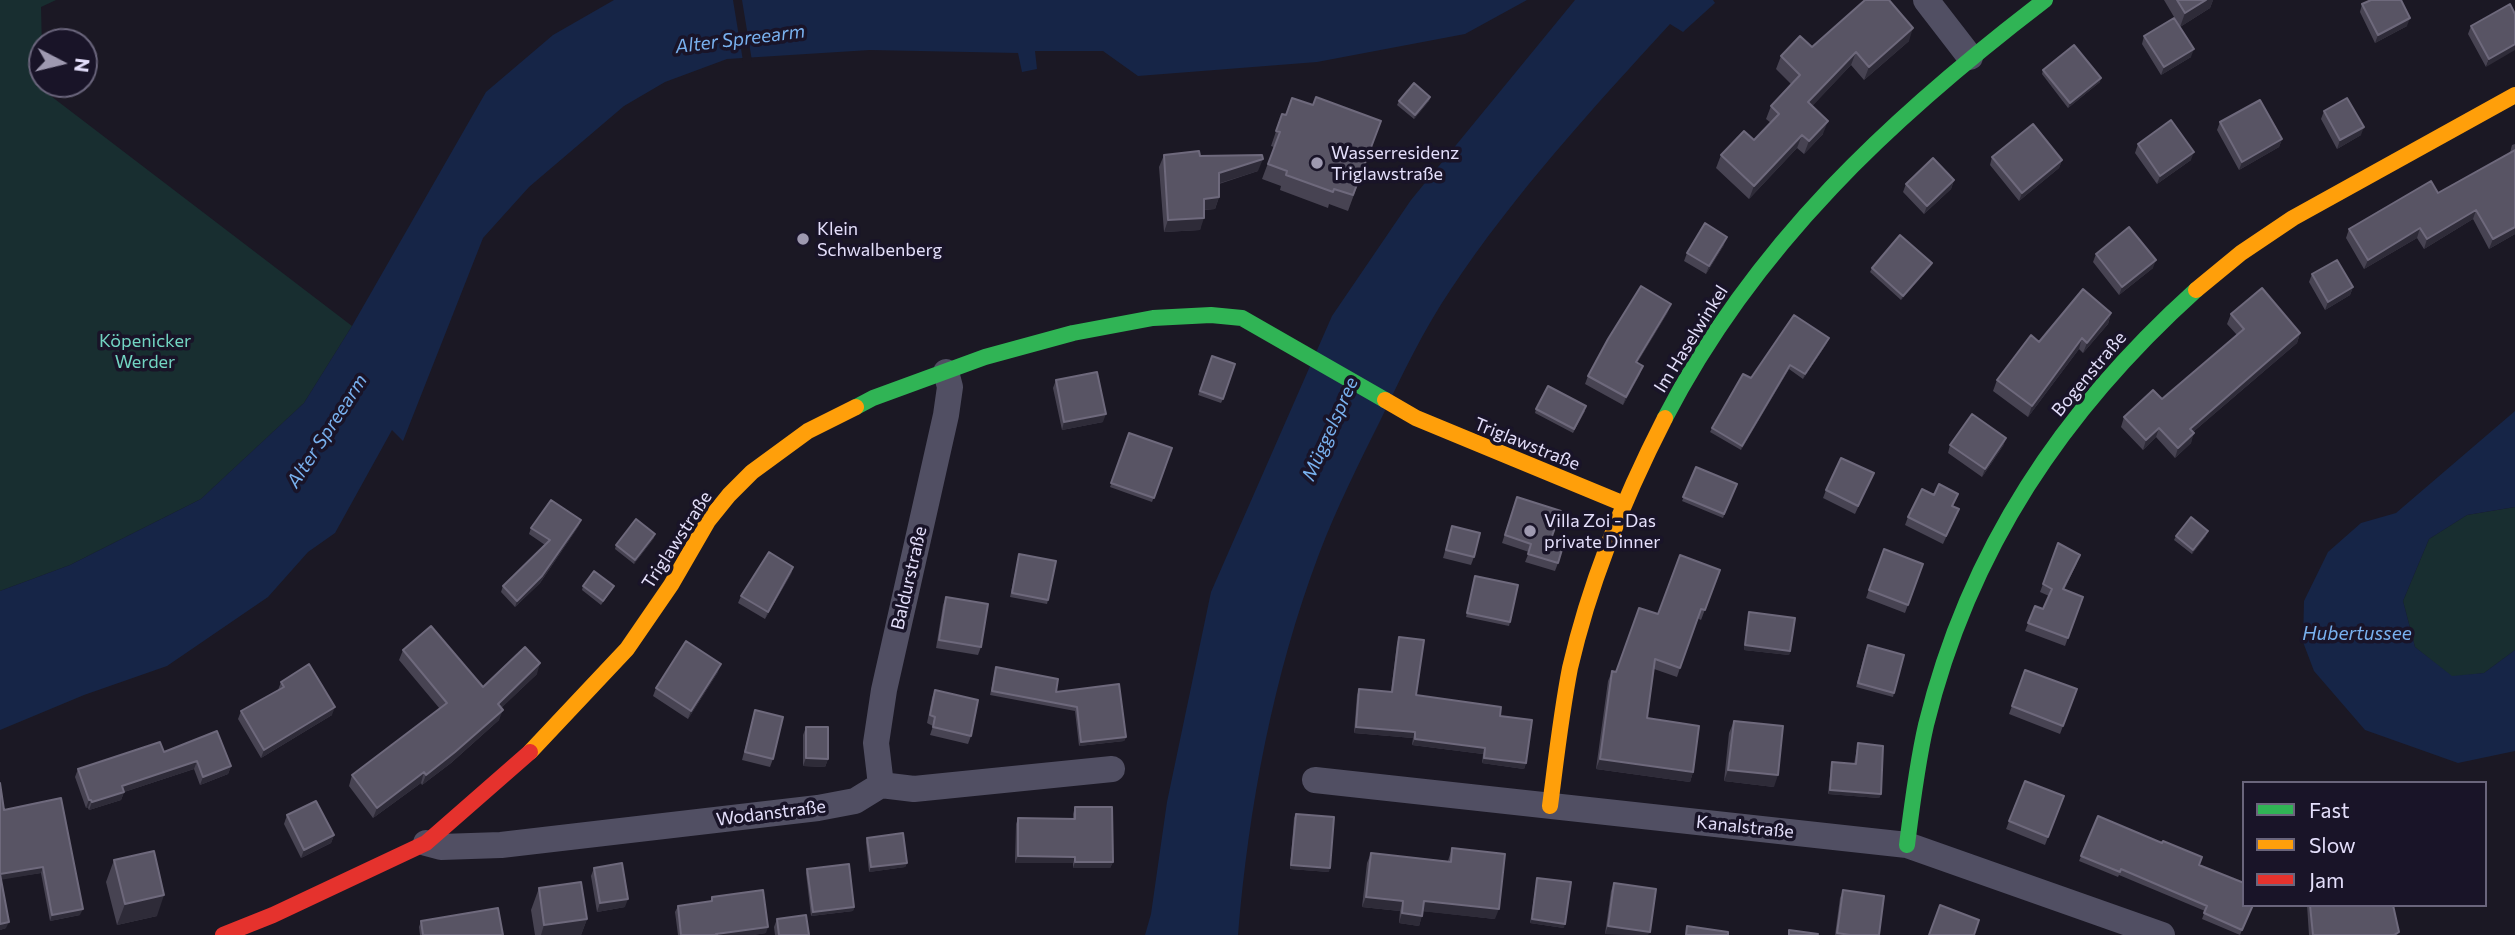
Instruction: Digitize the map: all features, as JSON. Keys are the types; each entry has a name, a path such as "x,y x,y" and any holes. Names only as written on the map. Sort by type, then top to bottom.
{"street":[{"path":"1926,0 1970,57"},
{"name":"Im Haselwinkel","path":"1550,806 1575,648 1600,566 1624,504 1675,400 1707,343 1746,288 1812,210 1884,134 1970,57 2045,0"},
{"name":"Bogenstraße","path":"1907,845 1929,711 1966,601 1996,537 2020,495 2060,437 2098,389 2179,304 2228,264 2284,224 2515,95"},
{"name":"Triglawstraße","path":"223,935 273,915 426,843 539,743 627,649 671,585 708,521 752,472 800,436 873,398 985,357 1073,333 1153,318 1210,315 1242,318 1416,418 1624,504"},
{"name":"Baldurstraße","path":"881,785 876,743 884,690 946,415 950,387 946,372"},
{"path":"881,785 914,789 1112,769"},
{"name":"Kanalstraße","path":"1315,779 1907,845 2162,935"},
{"name":"Wodanstraße","path":"426,843 442,847 501,845 790,811 855,801 881,785"}],"green space":[{"name":"Köpenicker Werder","path":"0,0 56,0 41,7 42,28 28,28 28,98 53,98 352,326 304,403 201,499 70,565 0,591"},
{"path":"2515,507 2515,650 2484,673 2452,677 2415,647 2403,601 2429,539 2467,515"}],"water":[{"name":"Alter Spreearm","path":"614,0 1527,0 1465,34 1317,62 1138,76 1103,51 1035,51 1037,69 1022,72 1018,53 870,50 727,59 665,82 624,106 529,187 483,238 403,441 392,430 335,533 308,552 268,597 167,666 84,695 0,730 0,591 70,565 201,499 304,403 352,326 486,92 553,35"},
{"name":"Müggelspree","path":"1575,0 1713,0 1715,3 1683,32 1670,24 1556,152 1476,253 1432,320 1405,369 1348,485 1326,537 1288,647 1256,789 1238,935 1145,935 1151,914 1167,802 1211,592 1332,316 1411,200"},
{"name":"Hubertussee","path":"2515,411 2515,507 2467,515 2429,539 2403,601 2415,647 2452,676 2484,673 2515,650 2515,751 2458,763 2365,730 2314,671 2303,642 2304,601 2328,552 2361,523 2396,513"}],"pier":[{"path":"733,0 742,0 752,61 743,61"}],"building":[{"path":"1865,0 1889,0 1913,28 1869,67 1856,52 1808,102 1828,121 1809,141 1802,135 1754,186 1721,155 1744,131 1754,140 1779,114 1771,106 1800,75 1781,56 1800,36 1812,47"},
{"path":"2177,0 2206,0 2185,13"},
{"path":"2371,0 2401,0 2410,18 2378,35 2362,4"},
{"path":"2510,4 2515,14 2515,44 2489,59 2471,26"},
{"path":"2174,18 2194,49 2164,67 2144,36"},
{"path":"2074,45 2101,78 2070,103 2043,70"},
{"path":"1414,83 1430,97 1415,115 1399,101"},
{"name":"Wasserresidenz Triglawstraße","path":"1316,97 1381,121 1353,195 1334,189 1333,192 1286,175 1287,171 1268,164 1280,132 1276,131 1282,114 1286,115 1292,98 1313,105"},
{"path":"2347,98 2364,127 2340,140 2324,111"},
{"path":"2260,100 2282,139 2242,162 2220,122"},
{"path":"2171,120 2194,152 2160,176 2138,144"},
{"path":"2033,124 2062,160 2022,193 1992,157"},
{"path":"2515,150 2515,227 2493,239 2476,210 2427,239 2420,228 2368,260 2349,229 2431,181 2438,193"},
{"path":"1199,151 1200,156 1262,155 1263,159 1219,173 1219,197 1204,199 1204,218 1168,220 1164,155"},
{"path":"1933,158 1954,180 1927,206 1906,184"},
{"path":"1705,223 1727,237 1709,266 1687,253"},
{"path":"2129,227 2156,260 2122,287 2096,254"},
{"path":"1900,235 1932,263 1903,296 1872,268"},
{"path":"2337,260 2353,287 2328,302 2312,274"},
{"path":"1641,286 1671,304 1636,362 1643,366 1626,397 1588,376"},
{"path":"2262,288 2300,333 2190,429 2194,433 2178,448 2159,428 2146,440 2124,417 2153,390 2162,399 2244,329 2231,314"},
{"path":"2083,289 2111,313 2087,343 2082,338 2032,406 1997,380 2031,335 2039,342"},
{"path":"1794,315 1829,338 1805,374 1790,365 1742,446 1712,428 1743,374 1751,378"},
{"path":"1212,356 1235,364 1223,399 1200,391"},
{"path":"1097,372 1106,414 1064,422 1056,380"},
{"path":"1548,386 1586,406 1574,429 1536,409"},
{"path":"1972,414 2006,438 1985,469 1950,445"},
{"path":"1129,433 1172,448 1154,498 1111,483"},
{"path":"1841,458 1874,473 1858,506 1826,490"},
{"path":"1696,467 1737,484 1724,514 1683,497"},
{"path":"1939,484 1958,494 1952,506 1959,509 1946,536 1908,517 1922,489 1934,495"},
{"name":"Villa Zoi - Das private Dinner","path":"1517,497 1561,511 1551,539 1564,543 1558,563 1528,554 1531,544 1505,535"},
{"path":"551,500 581,520 542,576 517,601 503,586 550,540 531,528"},
{"path":"2191,517 2208,531 2193,550 2176,536"},
{"path":"636,519 655,534 635,560 616,545"},
{"path":"1452,526 1480,533 1474,557 1446,550"},
{"path":"2058,543 2080,555 2063,589 2083,597 2068,638 2028,623 2035,606 2043,609 2052,589 2043,584"},
{"path":"1884,549 1923,564 1908,605 1869,590"},
{"path":"769,552 793,567 768,612 741,596"},
{"path":"1019,554 1056,561 1048,600 1012,593"},
{"path":"1680,555 1720,570 1705,610 1701,609 1680,668 1655,659 1647,718 1699,726 1693,772 1600,759 1612,671 1616,672 1639,608 1658,614"},
{"path":"594,571 614,586 603,601 583,586"},
{"path":"1475,576 1518,585 1510,622 1467,613"},
{"path":"946,597 988,604 981,647 939,640"},
{"path":"1749,612 1795,618 1790,651 1745,645"},
{"path":"431,626 483,687 525,647 540,663 498,704 503,710 426,775 424,772 377,808 352,775 447,703 403,650"},
{"path":"1399,637 1424,640 1416,695 1501,707 1500,716 1532,720 1526,763 1484,758 1485,748 1415,739 1415,732 1356,727 1359,689 1392,692"},
{"path":"686,641 721,664 691,711 656,688"},
{"path":"1868,645 1904,655 1894,693 1858,683"},
{"path":"309,664 335,707 264,750 241,711 284,687 281,682"},
{"path":"996,667 1058,679 1056,692 1119,684 1126,737 1081,742 1077,707 992,691"},
{"path":"2025,670 2077,689 2063,726 2012,706"},
{"path":"935,690 978,700 971,736 933,727 935,717 930,715"},
{"path":"755,710 783,717 773,759 745,752"},
{"path":"1734,721 1783,726 1778,775 1728,770"},
{"path":"806,727 828,727 828,759 806,758"},
{"path":"217,731 231,766 203,777 197,761 122,786 124,792 92,802 89,800 78,769 160,742 164,752"},
{"path":"1858,743 1883,746 1881,794 1830,790 1832,762 1856,764"},
{"path":"2025,781 2064,796 2048,837 2009,821"},
{"path":"0,783 4,810 61,798 83,909 52,915 43,867 0,874"},
{"path":"316,801 334,835 304,850 287,815"},
{"path":"1075,807 1112,807 1113,862 1075,862 1075,857 1018,856 1018,818 1075,819"},
{"path":"1296,814 1334,817 1330,868 1291,865"},
{"path":"2098,816 2202,857 2199,865 2242,882 2242,907 2252,907 2242,930 2204,913 2207,906 2121,869 2120,872 2081,856"},
{"path":"903,833 907,863 871,867 867,838"},
{"path":"1452,848 1505,854 1499,909 1424,901 1422,916 1402,913 1403,901 1366,897 1371,853 1451,862"},
{"path":"154,851 164,895 125,904 114,860"},
{"path":"622,863 628,899 600,903 594,868"},
{"path":"849,864 854,907 813,912 807,869"},
{"path":"0,874 9,922 0,924"},
{"path":"1537,878 1571,882 1565,924 1532,919"},
{"path":"581,882 587,919 544,925 539,888"},
{"path":"1614,883 1656,889 1650,932 1608,926"},
{"path":"763,890 768,927 717,935 681,935 678,906 712,901 712,897"},
{"path":"1843,890 1884,896 1879,935 1837,933"},
{"path":"1940,905 1979,920 1974,935 1929,935"},
{"path":"2310,907 2393,907 2399,932 2394,935 2313,935"},
{"path":"498,908 503,935 423,935 421,921"},
{"path":"806,915 809,935 779,935 777,919"},
{"path":"1687,926 1728,932 1728,935 1686,935"},
{"path":"1789,930 1818,934 1789,935"}],"traffic: fast":[{"path":"1665,418 1701,355 1741,296 1784,240 1831,188 1934,90 2045,0"},
{"path":"1907,845 1926,725 1944,661 1995,542 2027,486 2063,434 2148,336 2196,290"},
{"path":"856,407 873,398 985,357 1073,333 1153,318 1211,315 1242,318 1385,400"}],"traffic: slow":[{"path":"2196,290 2241,253 2293,218 2515,95"},
{"path":"1385,400 1416,418 1624,504"},
{"path":"530,752 627,649 671,585 708,521 729,495 752,472 808,431 856,407"},
{"path":"1550,806 1567,685 1578,636 1622,509 1665,418"}],"traffic: jam":[{"path":"223,935 273,915 426,843 530,752"}],"place":[{"name":"Wasserresidenz Triglawstraße","path":"1317,163"},
{"name":"Klein Schwalbenberg","path":"803,239"},
{"name":"Villa Zoi - Das private Dinner","path":"1530,531"}]}
